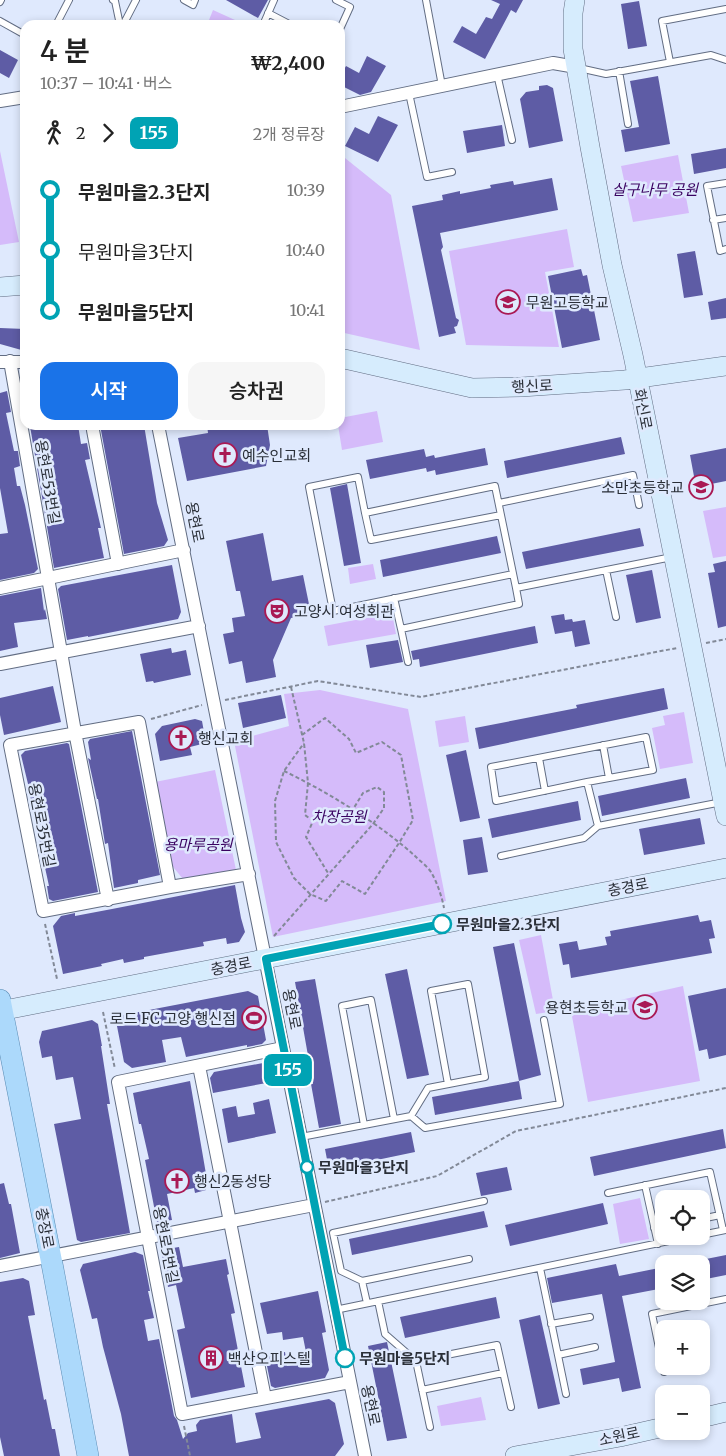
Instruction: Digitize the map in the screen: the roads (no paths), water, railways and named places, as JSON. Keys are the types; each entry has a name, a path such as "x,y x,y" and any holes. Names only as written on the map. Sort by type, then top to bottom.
{"main road":[{"name":"화신로","path":"575,0 573,36 576,67 612,265 716,751 725,809"},
{"path":"0,286 20,285"},
{"name":"행신로","path":"345,359 472,388 521,387 637,378 726,366"},
{"name":"충경로","path":"1,1008 266,959 726,868"},
{"name":"충장로","path":"1,1008 51,1256 88,1456"},
{"path":"710,1416 726,1412"},
{"name":"소원로","path":"516,1456 655,1429"}],"street":[{"path":"345,106 553,63 576,67"},
{"path":"0,101 20,98"},
{"name":"용현로53번길","path":"20,362 5,362 61,652"},
{"path":"93,430 118,564"},
{"name":"용현로","path":"159,430 301,1137 317,1204 335,1310 366,1456"},
{"path":"0,588 184,550"},
{"path":"0,664 199,626"},
{"path":"61,652 108,900 248,874"},
{"name":"용현로35번길","path":"108,900 42,912 10,745 139,722 170,887"},
{"path":"283,1048 199,1066 229,1221 265,1398 350,1382"},
{"name":"용현로5번길","path":"199,1066 118,1082 182,1414 265,1398"},
{"path":"0,1266 317,1204"}],"lane":[{"path":"59,20 69,0"},
{"path":"113,0 115,1 120,20"},
{"path":"124,20 136,0"},
{"path":"184,0 193,5 195,0"},
{"path":"265,20 274,0"},
{"path":"336,0 350,8 344,20"},
{"path":"426,0 442,86"},
{"path":"670,62 662,21 726,8"},
{"path":"268,13 282,20"},
{"path":"0,21 20,32"},
{"path":"576,67 606,74 711,55 726,60"},
{"path":"619,71 628,124"},
{"path":"497,74 512,140"},
{"path":"408,93 428,177 452,172"},
{"path":"726,183 707,186 720,251 726,250"},
{"path":"713,220 726,218"},
{"path":"499,503 633,475 639,505"},
{"path":"501,516 371,540 358,477 309,487 333,611 513,574"},
{"path":"365,513 495,486 519,604 401,629"},
{"path":"516,588 673,557"},
{"path":"606,570 616,617"},
{"path":"394,598 408,662"},
{"path":"646,737 653,770 496,800 491,767 603,745 646,737"},
{"path":"603,745 609,778"},
{"path":"539,758 545,791"},
{"path":"587,782 598,826"},
{"path":"501,856 584,838 598,826 725,809"},
{"path":"301,1137 411,1116 428,1088 485,1077 468,984 431,991 448,1084"},
{"path":"364,1125 342,1006 371,1000 394,1119"},
{"path":"411,1116 425,1128 560,1104 544,1020"},
{"path":"608,1193 710,1172 725,1230 710,1232"},
{"path":"645,1186 655,1232"},
{"path":"469,1260 362,1281 341,1271 333,1233 484,1201"},
{"path":"710,1217 720,1215"},
{"path":"335,1310 655,1245"},
{"path":"540,1268 566,1394"},
{"path":"362,1281 367,1303"},
{"path":"655,1328 652,1314 726,1299"},
{"path":"378,1301 385,1334 416,1361 430,1427"},
{"path":"551,1324 590,1317"},
{"path":"416,1361 497,1344 511,1407"},
{"path":"558,1355 595,1347"},
{"path":"422,1390 504,1373"}],"place":[{"name":"무원고등학교","path":"508,302"},
{"name":"예수인교회","path":"225,455"},
{"name":"소만초등학교","path":"701,487"},
{"name":"고양시 여성회관","path":"277,611"},
{"name":"행신교회","path":"181,738"},
{"name":"무원마을2.3단지","path":"442,924"},
{"name":"용현초등학교","path":"645,1007"},
{"name":"로드 FC 고양 행신점","path":"254,1018"},
{"name":"무원마을3단지","path":"307,1167"},
{"name":"행신2동성당","path":"177,1181"},
{"name":"백산오피스텔","path":"211,1358"},
{"name":"무원마을5단지","path":"345,1358"}],"park label":[{"name":"살구나무 공원","path":"655,189"},
{"name":"차장공원","path":"339,816"},
{"name":"용마루공원","path":"198,844"}]}
